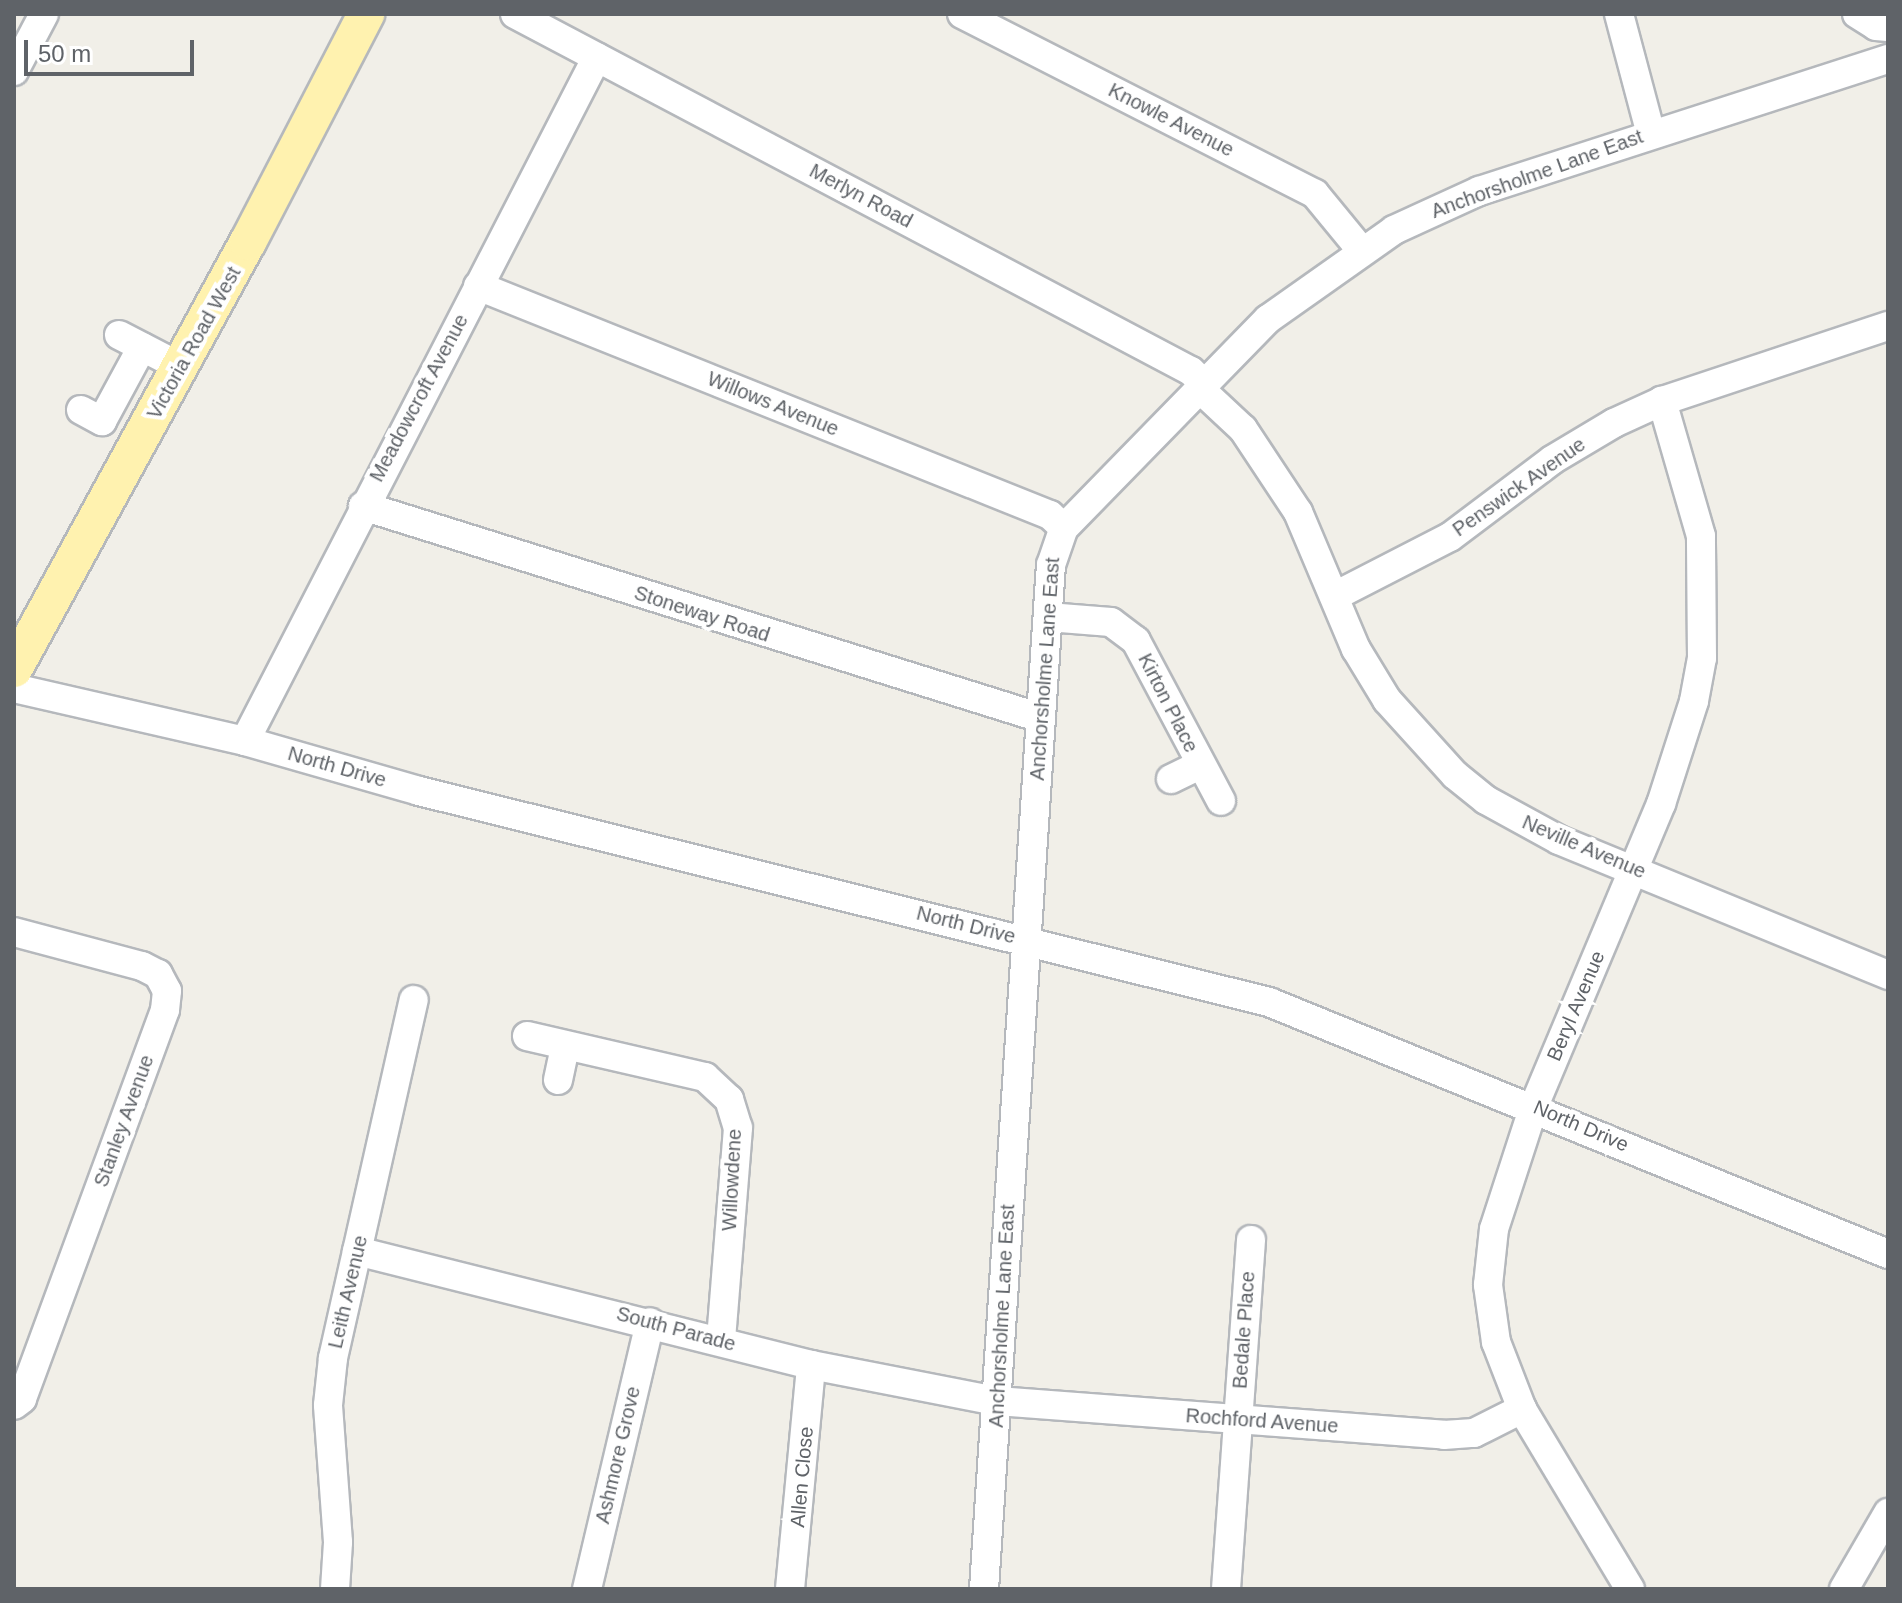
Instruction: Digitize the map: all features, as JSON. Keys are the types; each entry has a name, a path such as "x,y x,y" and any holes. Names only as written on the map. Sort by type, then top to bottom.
{"main road":[{"name":"Victoria Road West","path":"14,669 181,367 366,14"}],"street":[{"path":"14,71 44,14"},
{"name":"Merlyn Road","path":"515,14 1191,371 1201,385"},
{"name":"Knowle Avenue","path":"962,14 1315,194 1361,250"},
{"path":"1619,14 1651,134"},
{"path":"1847,15 1876,26 1888,27"},
{"name":"Meadowcroft Avenue","path":"245,741 363,506 597,57"},
{"name":"Anchorsholme Lane East","path":"984,1589 1048,617 1053,551 1064,528 1268,319 1361,250 1435,208 1651,134 1888,59"},
{"name":"Willows Avenue","path":"478,286 1050,515 1064,528"},
{"name":"Penswick Avenue","path":"1335,596 1450,537 1552,460 1662,401 1888,326"},
{"path":"81,410 102,421 130,341 181,367"},
{"name":"Neville Avenue","path":"1201,385 1243,429 1298,512 1356,649 1387,700 1455,775 1529,826 1888,975"},
{"name":"Beryl Avenue","path":"1630,1589 1522,1409 1496,1342 1488,1285 1494,1229 1534,1106 1687,737 1702,658 1701,536 1662,401"},
{"name":"Stoneway Road","path":"363,506 1041,718"},
{"name":"Kirton Place","path":"1048,617 1099,619 1124,629 1136,641 1221,801"},
{"name":"North Drive","path":"14,688 245,741 419,791 1269,1002 1534,1106 1888,1254"},
{"name":"Kirton Place","path":"1171,779 1200,765"},
{"name":"Stanley Avenue","path":"14,932 142,966 158,974 167,991 165,1010 22,1399 14,1405"},
{"name":"Leith Avenue","path":"335,1589 338,1542 328,1405 357,1251 414,1000"},
{"name":"Willowdene","path":"527,1036 705,1077 729,1099 738,1128 721,1340"},
{"path":"558,1080 565,1046"},
{"name":"Bedale Place","path":"1226,1589 1251,1240"},
{"name":"South Parade","path":"357,1251 650,1322 811,1365 997,1401"},
{"name":"Ashmore Grove","path":"587,1589 650,1322"},
{"name":"Allen Close","path":"790,1589 811,1365"},
{"name":"Rochford Avenue","path":"997,1401 1444,1435 1474,1433 1522,1409"},
{"path":"1844,1589 1888,1513"}]}
